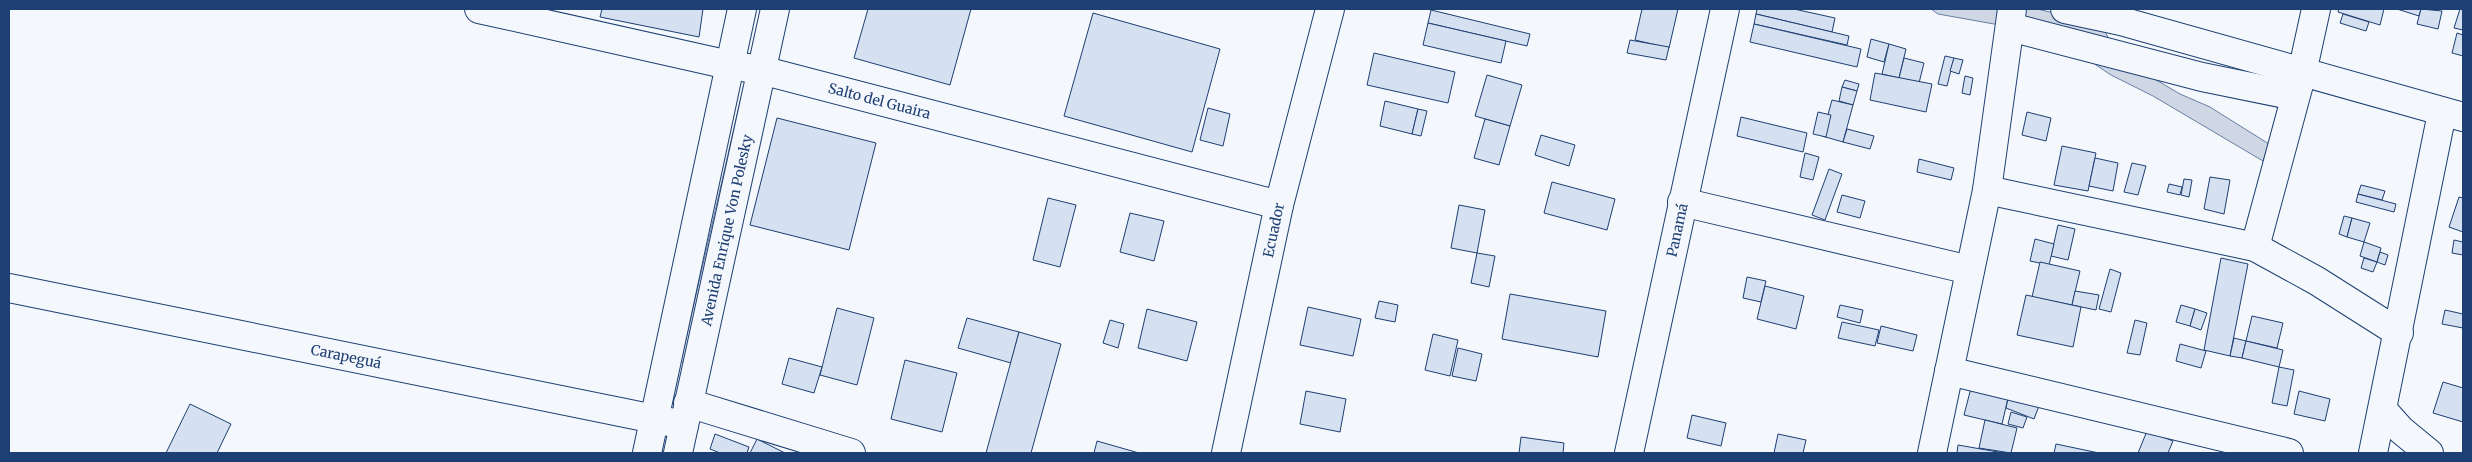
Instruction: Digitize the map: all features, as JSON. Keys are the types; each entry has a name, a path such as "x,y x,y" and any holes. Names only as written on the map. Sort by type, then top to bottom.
{"street":[{"name":"Salto del Guaira","path":"479,9 729,65 762,70 1279,205"},
{"path":"647,453 742,9"},
{"name":"Avenida Enrique Von Polesky","path":"678,453 775,9"},
{"name":"Ecuador","path":"1226,453 1279,205 1330,9"},
{"name":"Panamá","path":"1630,453 1682,202 1725,9"},
{"path":"2065,9 2122,15 2298,85"},
{"path":"2256,247 2316,9"},
{"path":"1932,453 1987,190 2011,18 2202,77 2298,85 2453,115 2399,333 2373,453"},
{"path":"1987,190 2256,247 2317,281 2399,333"},
{"path":"1682,202 1970,270"},
{"name":"Carapeguá","path":"9,288 655,418 686,414 851,453"},
{"path":"1949,371 2222,445 2289,453"},
{"path":"2382,410 2401,430 2429,453"}],"shaded area":[{"path":"1931,9 2037,9 2102,24 2109,40 2141,71 2180,94 2210,107 2269,144 2263,161 2153,96 2111,75 2093,63 2067,37 1938,14"},
{"path":"742,98 684,363 681,361"}],"building":[{"path":"602,9 703,9 699,37 600,17"},
{"path":"868,9 971,9 950,85 854,58"},
{"path":"1642,9 1678,9 1669,48 1635,40"},
{"path":"1757,9 1794,9 1835,18 1832,32 1756,14"},
{"path":"2339,9 2384,9 2380,25 2338,12"},
{"path":"2397,9 2421,9 2419,16"},
{"path":"2421,9 2442,11 2438,29 2417,24"},
{"path":"2460,9 2463,9 2463,30 2454,28"},
{"path":"1431,10 1530,34 1527,46 1428,23"},
{"path":"1093,13 1220,49 1192,152 1064,116"},
{"path":"1756,14 1849,36 1847,45 1754,24"},
{"path":"2343,14 2369,22 2366,31 2340,23"},
{"path":"1428,23 1506,41 1501,63 1423,45"},
{"path":"1754,24 1861,49 1857,67 1750,42"},
{"path":"2457,33 2463,35 2463,56 2452,53"},
{"path":"1871,39 1889,44 1884,62 1867,57"},
{"path":"1630,40 1669,47 1666,60 1627,53"},
{"path":"1889,44 1906,49 1899,78 1882,74"},
{"path":"1374,53 1455,72 1448,103 1367,85"},
{"path":"1945,56 1954,58 1947,86 1938,84"},
{"path":"1904,58 1924,63 1919,83 1899,78"},
{"path":"1954,58 1963,60 1959,74 1950,71"},
{"path":"1875,73 1932,84 1926,112 1870,100"},
{"path":"1487,75 1522,85 1510,126 1475,116"},
{"path":"1965,76 1973,78 1970,95 1962,93"},
{"path":"1845,80 1859,84 1857,91 1842,87"},
{"path":"1842,87 1857,91 1853,105 1839,101"},
{"path":"1832,100 1853,105 1843,142 1822,136"},
{"path":"1385,101 1418,109 1412,134 1380,126"},
{"path":"1208,108 1230,114 1223,146 1200,140"},
{"path":"1418,109 1427,111 1421,136 1412,134"},
{"path":"1818,112 1831,115 1826,137 1813,134"},
{"path":"2027,112 2051,118 2046,141 2022,135"},
{"path":"1741,117 1807,133 1803,152 1737,136"},
{"path":"777,118 876,143 849,250 750,225"},
{"path":"1485,119 1510,126 1499,165 1474,158"},
{"path":"1847,129 1874,136 1870,149 1843,142"},
{"path":"1541,135 1575,145 1569,166 1535,155"},
{"path":"2062,146 2096,153 2088,191 2054,185"},
{"path":"1805,153 1819,157 1813,180 1800,177"},
{"path":"2095,158 2118,163 2113,191 2089,186"},
{"path":"1919,159 1954,168 1951,180 1917,172"},
{"path":"2132,163 2146,166 2138,195 2124,192"},
{"path":"1829,169 1842,174 1825,220 1812,215"},
{"path":"2210,177 2230,180 2224,214 2204,209"},
{"path":"2184,179 2192,180 2189,197 2181,195"},
{"path":"1552,182 1615,199 1607,230 1544,213"},
{"path":"2169,184 2182,187 2180,195 2167,192"},
{"path":"2361,185 2385,191 2382,200 2358,194"},
{"path":"2358,194 2396,204 2394,212 2356,202"},
{"path":"1842,195 1865,201 1860,218 1837,212"},
{"path":"2459,197 2463,198 2463,232 2449,227"},
{"path":"1048,198 1076,205 1060,267 1033,260"},
{"path":"1459,205 1485,210 1477,253 1451,248"},
{"path":"1130,213 1164,221 1154,261 1120,252"},
{"path":"2344,216 2352,218 2347,237 2339,234"},
{"path":"2352,218 2370,223 2364,242 2347,237"},
{"path":"2058,225 2075,229 2068,260 2051,256"},
{"path":"2035,239 2054,244 2049,265 2030,261"},
{"path":"2454,240 2463,242 2463,255 2452,253"},
{"path":"2364,242 2381,248 2377,262 2360,256"},
{"path":"2380,252 2388,255 2385,265 2377,262"},
{"path":"1477,253 1495,256 1489,287 1471,283"},
{"path":"2221,258 2248,264 2230,356 2204,350"},
{"path":"2364,258 2377,262 2373,272 2361,268"},
{"path":"2040,262 2080,271 2072,305 2032,297"},
{"path":"2110,269 2121,273 2111,312 2099,309"},
{"path":"1747,277 1766,281 1761,302 1743,298"},
{"path":"1765,286 1804,296 1796,329 1757,319"},
{"path":"2075,291 2099,295 2096,310 2072,305"},
{"path":"1510,294 1606,311 1598,357 1502,339"},
{"path":"2026,295 2081,307 2073,347 2017,335"},
{"path":"1379,301 1398,305 1395,322 1375,318"},
{"path":"1840,305 1863,310 1860,323 1837,317"},
{"path":"2181,305 2195,309 2190,326 2176,322"},
{"path":"1308,307 1361,319 1353,356 1300,345"},
{"path":"837,308 874,318 857,385 820,375"},
{"path":"1147,309 1197,322 1187,361 1138,348"},
{"path":"2195,309 2207,313 2201,330 2190,326"},
{"path":"2445,310 2463,314 2463,328 2442,324"},
{"path":"2252,316 2283,323 2277,348 2246,341"},
{"path":"967,318 1019,332 1011,363 958,348"},
{"path":"1110,320 1124,324 1118,348 1103,343"},
{"path":"2135,320 2147,323 2140,355 2127,353"},
{"path":"1842,322 1879,330 1875,346 1838,338"},
{"path":"1881,326 1917,335 1913,351 1877,343"},
{"path":"1019,332 1061,344 1031,453 986,453"},
{"path":"1433,334 1458,340 1450,376 1425,370"},
{"path":"2234,338 2246,341 2242,358 2230,356"},
{"path":"2246,341 2283,350 2279,367 2242,358"},
{"path":"2180,344 2206,351 2201,368 2176,361"},
{"path":"1458,348 1482,354 1476,381 1452,376"},
{"path":"789,358 822,367 814,393 782,384"},
{"path":"905,360 957,373 942,432 891,419"},
{"path":"2279,367 2294,370 2287,406 2272,403"},
{"path":"2443,382 2463,388 2463,422 2433,413"},
{"path":"1972,384 2009,394 2002,424 1964,415"},
{"path":"1306,391 1346,399 1340,432 1300,424"},
{"path":"2299,391 2330,399 2325,421 2294,414"},
{"path":"2009,394 2039,406 2034,419 2006,408"},
{"path":"190,404 231,424 217,453 166,453"},
{"path":"2011,412 2027,417 2023,428 2008,424"},
{"path":"1692,415 1726,423 1721,446 1687,438"},
{"path":"1985,420 2017,428 2011,453 1979,448"},
{"path":"2147,431 2173,441 2168,453 2138,453"},
{"path":"715,434 749,447 747,453 720,453 710,449"},
{"path":"1778,434 1806,440 1803,453 1774,453"},
{"path":"1521,437 1564,443 1563,453 1519,453"},
{"path":"757,439 785,453 750,453"},
{"path":"1097,441 1139,453 1094,453"},
{"path":"2056,444 2099,453 2054,453"},
{"path":"1958,445 2004,453 1957,453"}]}
